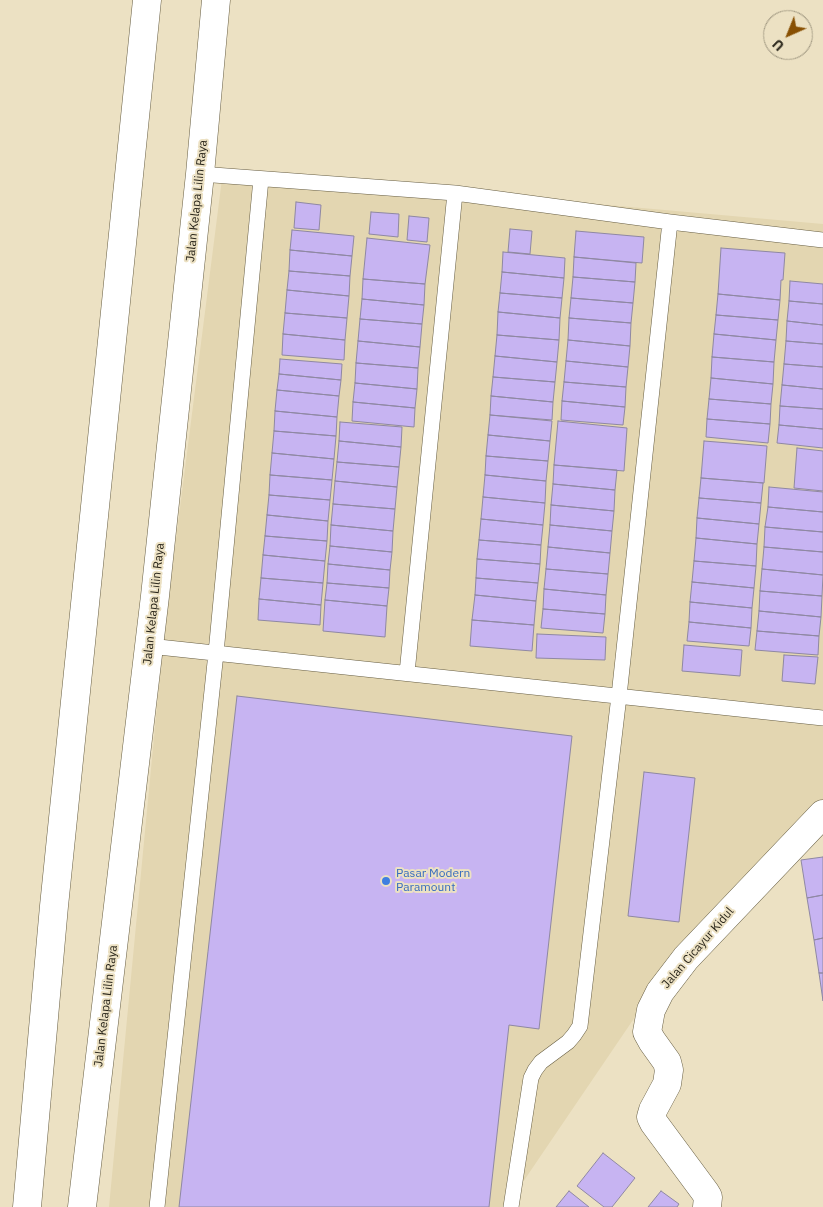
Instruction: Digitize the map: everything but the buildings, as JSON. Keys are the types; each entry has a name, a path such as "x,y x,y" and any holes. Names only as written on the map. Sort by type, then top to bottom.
{"street":[{"path":"27,1207 54,906 147,0"},
{"name":"Jalan Kelapa Lilin Raya","path":"82,1207 149,646 200,174 216,0"},
{"name":"Jalan Cicayur Kidul","path":"707,1207 708,1197 705,1192 654,1123 652,1117 667,1084 669,1070 667,1062 647,1032 651,1010 660,992 686,958 823,814"}],"lane":[{"path":"200,174 455,193 670,222 823,240"},
{"path":"157,1207 216,653 261,179"},
{"path":"406,673 455,193"},
{"path":"511,1207 531,1078 542,1062 568,1042 580,1026 619,696 670,222"},
{"path":"149,646 823,718"}],"shaded area":[{"path":"223,171 823,224 823,801 673,961 506,1207 109,1207 164,633"}],"place":[{"name":"Pasar Modern Paramount","path":"386,881"}]}
